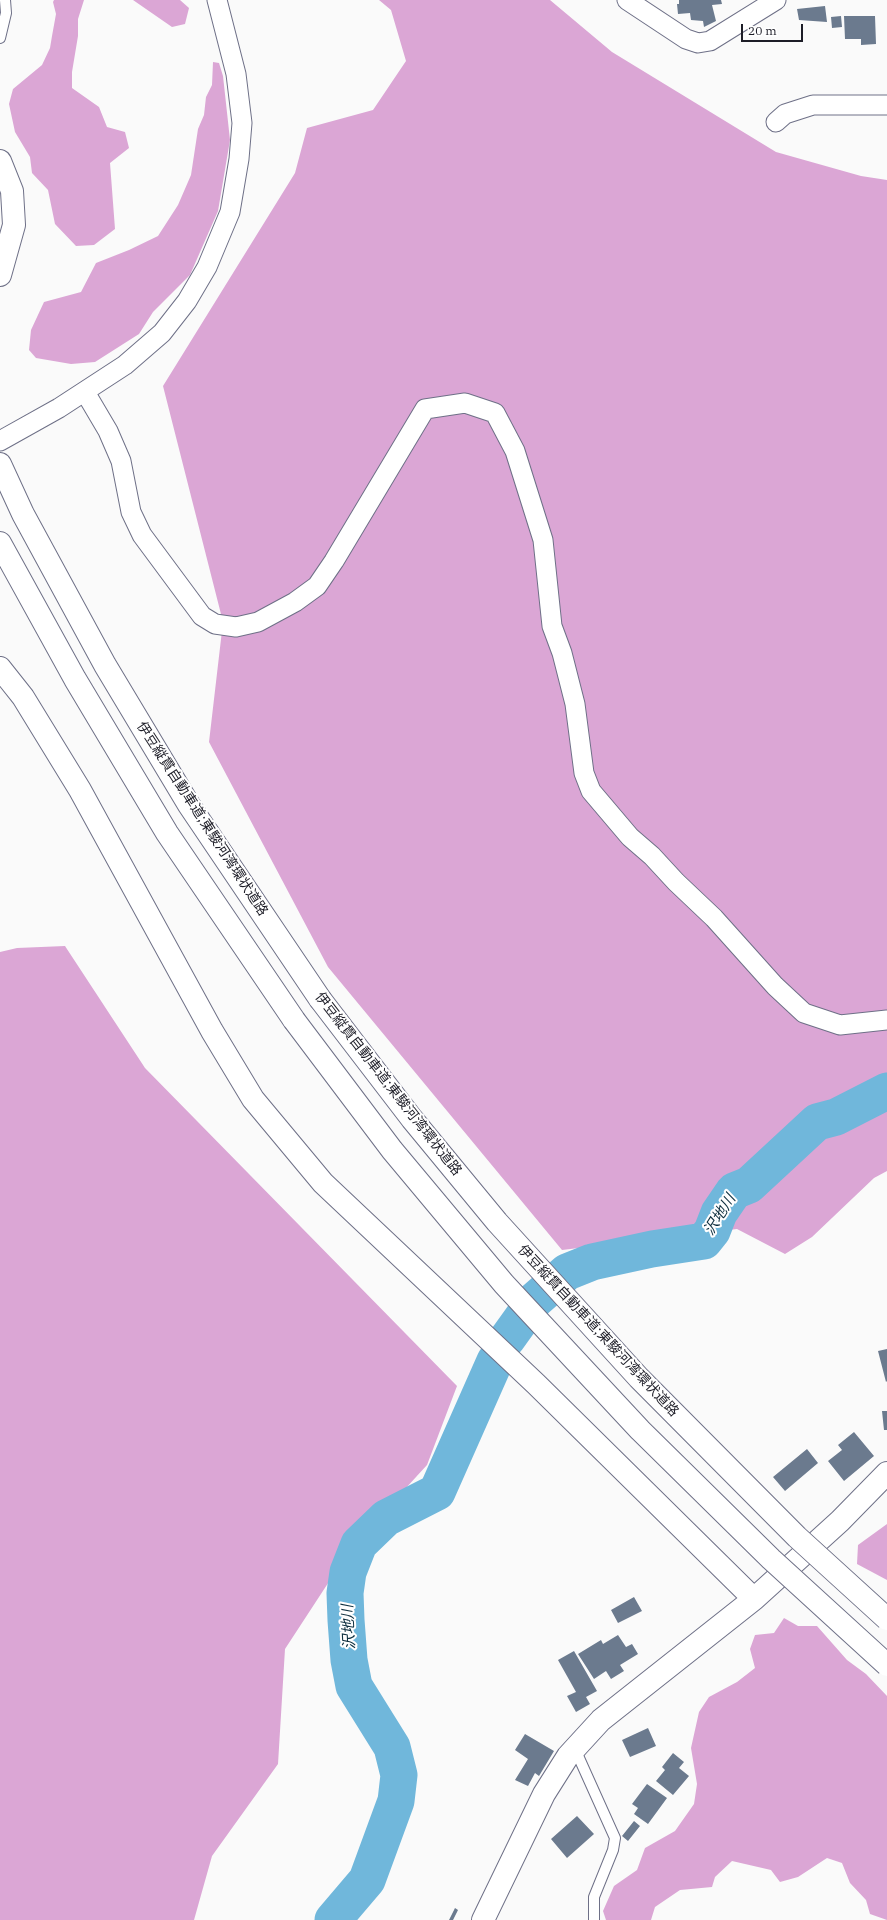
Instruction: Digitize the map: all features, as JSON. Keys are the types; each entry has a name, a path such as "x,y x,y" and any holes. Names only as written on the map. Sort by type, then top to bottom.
{"main road":[{"path":"0,161 12,191 14,225 0,275"},
{"name":"伊豆縦貫自動車道;東駿河湾環状道路","path":"0,464 24,514 104,665 189,805 320,999 412,1119 496,1222 639,1378 796,1537 887,1619"},
{"path":"0,543 75,679 167,833 294,1020 392,1150 510,1290 640,1430 771,1559 887,1665"},
{"path":"0,668 23,697 80,790 212,1031 253,1099 323,1183 536,1384 754,1599"},
{"path":"483,1920 544,1794 568,1756 602,1720 754,1599 840,1521 887,1473"}],"street":[{"path":"0,440 59,408 126,365 162,333 187,301 207,267 230,212 239,159 242,123 236,74 217,0"},
{"path":"627,0 657,9 686,39 698,43 710,41 776,0"},
{"path":"776,122 784,114 813,105 887,105"},
{"path":"85,392 108,431 121,461 131,512 142,535 202,616 215,624 236,627 258,622 295,602 317,586 334,561 425,409 465,403 495,413 515,451 543,540 552,626 562,653 575,704 584,772 591,791 630,837 652,856 676,882 714,918 775,986 804,1013 840,1025 887,1020"}],"lane":[{"path":"0,38 6,13 5,0"},
{"path":"575,1749 615,1838 613,1850 594,1897 594,1920"}],"shaded area":[{"path":"54,0 84,0 78,19 78,36 72,72 72,88 99,107 107,127 125,132 129,148 110,163 115,229 94,245 76,246 55,224 48,190 32,173 30,157 15,132 9,104 13,89 42,65 50,48 56,14 53,2"},
{"path":"133,0 180,0 189,8 185,24 172,27"},
{"path":"379,0 550,0 612,52 776,152 861,176 887,180 887,1171 874,1178 812,1237 785,1254 737,1229 562,1250 328,967 209,742 223,622 163,386 295,173 307,128 373,110 406,61 391,10"},
{"path":"213,62 219,63 223,76 230,140 218,211 190,275 153,312 139,334 95,362 71,364 36,358 29,350 31,330 44,302 81,292 96,263 129,250 158,236 178,205 191,175 198,129 204,115 206,97 212,85"},
{"path":"65,946 145,1068 457,1386 427,1465 351,1548 285,1649 278,1764 212,1856 194,1920 0,1920 0,952 17,948"},
{"path":"887,1524 887,1580 857,1564 858,1545"},
{"path":"784,1618 798,1626 817,1626 847,1660 866,1674 887,1696 887,1920 870,1914 866,1900 850,1883 842,1863 827,1858 798,1877 780,1882 771,1870 732,1861 715,1877 712,1887 680,1890 655,1907 651,1920 606,1920 603,1911 614,1886 637,1870 645,1848 675,1831 694,1804 697,1784 691,1748 699,1712 709,1697 737,1682 755,1668 750,1649 755,1635 774,1633"}],"building":[{"path":"679,0 721,0 722,4 712,5 716,21 704,27 703,21 691,20 690,13 678,14 677,4 679,4"},
{"path":"825,6 827,22 799,20 797,9"},
{"path":"841,16 842,27 832,28 831,17"},
{"path":"844,16 875,16 876,44 861,45 861,39 845,39"},
{"path":"887,1349 887,1381 886,1382 878,1351"},
{"path":"882,1411 887,1411 887,1430 884,1430"},
{"path":"854,1432 874,1456 844,1481 828,1461 842,1450 838,1445"},
{"path":"807,1449 818,1463 785,1491 773,1477"},
{"path":"634,1597 642,1611 618,1623 611,1610"},
{"path":"618,1635 626,1647 632,1644 638,1654 620,1665 624,1671 611,1679 606,1671 594,1679 578,1654 601,1640 603,1644"},
{"path":"574,1651 597,1691 586,1697 590,1704 576,1712 567,1696 576,1692 558,1660"},
{"path":"648,1728 656,1746 630,1757 622,1740"},
{"path":"525,1734 554,1751 539,1776 535,1773 528,1786 515,1780 528,1759 515,1750"},
{"path":"673,1753 684,1762 679,1768 689,1776 673,1795 656,1781 665,1770 662,1767"},
{"path":"647,1784 667,1798 648,1824 634,1814 638,1808 632,1804"},
{"path":"577,1816 594,1834 567,1858 551,1839"},
{"path":"634,1821 640,1826 628,1841 622,1836"},
{"path":"455,1908 458,1910 453,1920 449,1920"}],"waterway":[{"name":"沢地川","path":"507,1339 535,1300 567,1272 592,1262 652,1249 704,1241 712,1231 719,1213 734,1191 749,1185 817,1122 836,1117 887,1091"},
{"name":"沢地川","path":"333,1920 367,1880 396,1801 399,1775 392,1747 354,1686 349,1660 346,1620 345,1593 348,1572 359,1544 386,1518 437,1492 495,1361"}]}
